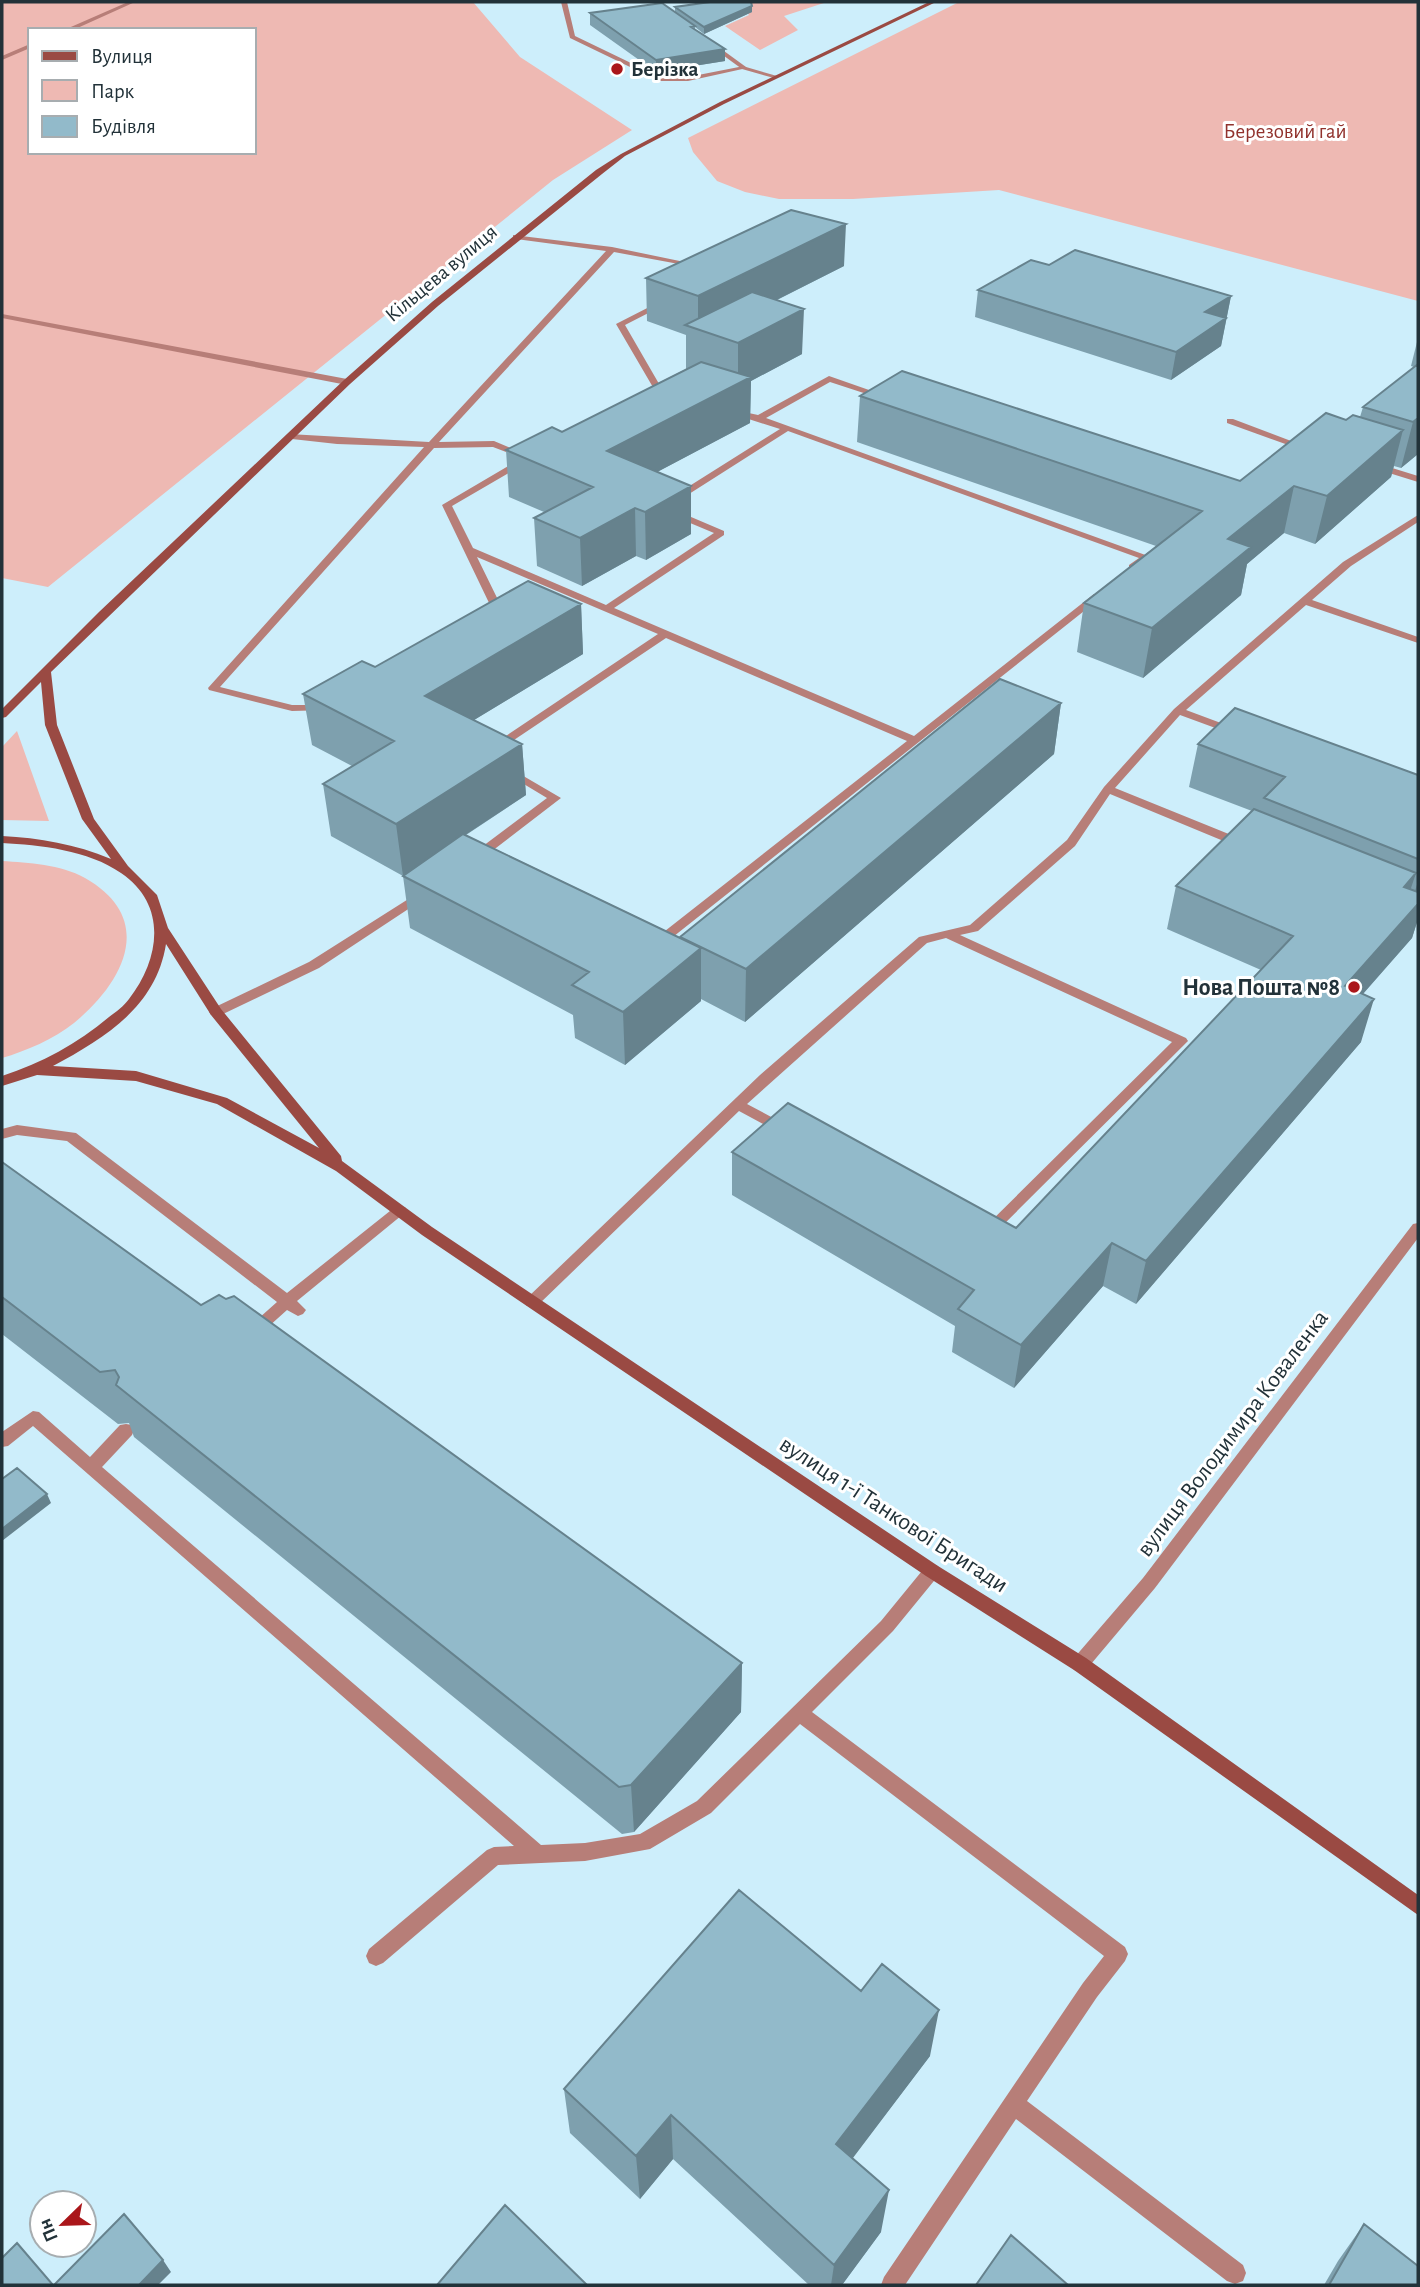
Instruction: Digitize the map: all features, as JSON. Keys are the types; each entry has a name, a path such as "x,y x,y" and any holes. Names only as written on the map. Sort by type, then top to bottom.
{"main road":[{"name":"Кільцева вулиця","path":"2,715 103,614 347,383 516,237 623,155 774,76 933,2"},
{"path":"2,1081 36,1070 91,1040 133,1004 156,965 162,928 150,895 124,869 88,819 51,724 46,673"},
{"path":"2,840 38,841 86,851 124,869"},
{"name":"вулиця 1-ї Танкової Бригади","path":"162,928 216,1012 341,1167"},
{"name":"вулиця 1-ї Танкової Бригади","path":"36,1070 136,1076 222,1101 341,1167 532,1302 932,1571 1080,1664 1418,1906"}],"street":[{"path":"72,28 132,2"},
{"path":"564,2 572,37 652,76 688,79 744,68"},
{"path":"703,39 744,68 774,76"},
{"path":"2,58 28,47"},
{"path":"516,237 612,250 699,266"},
{"path":"338,708 292,708 213,688 612,250"},
{"path":"666,301 620,324 658,389 671,393"},
{"path":"2,316 347,383"},
{"path":"759,418 829,379 896,401"},
{"path":"646,396 658,389"},
{"path":"721,408 759,418 1146,557 1125,574"},
{"path":"1230,421 1294,444 1308,446"},
{"path":"606,609 721,533 661,508 787,428"},
{"path":"292,436 337,442 494,444 528,458"},
{"path":"1284,452 1294,444"},
{"path":"475,622 498,608 447,505 540,452"},
{"path":"1369,464 1418,479"},
{"path":"532,1302 737,1105 923,940 974,928 1071,843 1108,789 1178,711 1347,564 1418,518"},
{"path":"470,550 914,740"},
{"path":"646,953 914,740 989,685 1104,591"},
{"path":"1305,601 1418,640"},
{"path":"468,864 555,799 484,756 665,634"},
{"path":"1178,711 1241,734"},
{"path":"1108,789 1250,847"},
{"path":"216,1012 314,965 435,886"},
{"path":"947,934 1181,1041 984,1235 972,1229"},
{"path":"737,1105 799,1138"},
{"path":"2,1134 18,1129 71,1136 292,1306"},
{"path":"241,1343 292,1306 400,1211"},
{"name":"вулиця Володимира Коваленка","path":"1080,1664 1156,1573 1418,1228"},
{"path":"2,1441 33,1417 537,1854"},
{"path":"91,1467 125,1430"},
{"path":"376,1956 494,1856 585,1853 643,1843 704,1807 887,1626 932,1571"},
{"path":"799,1713 1118,1954 1090,1990 892,2285"},
{"path":"1014,2104 1236,2273"}],"green space":[{"path":"2,2 473,2 520,57 632,130 553,180 48,587 2,578"},
{"path":"738,2 827,2 784,16 798,30 760,50 725,26 749,15"},
{"name":"Березовий гай","path":"959,2 1418,2 1418,301 999,190 853,199 779,199 745,192 717,181 693,152 688,138"},
{"path":"17,731 49,821 2,820 2,747"},
{"path":"2,861 55,867 85,878 107,894 121,912 126,931 125,950 118,970 92,1007 58,1034 2,1058"}],"building":[{"path":"710,2 751,2 752,6 704,27 675,7"},
{"path":"662,3 695,26 691,27 725,49 656,60 590,13"},
{"path":"791,210 846,224 698,296 646,278"},
{"path":"1075,250 1231,296 1205,312 1226,318 1176,352 978,290 1031,260 1049,265"},
{"path":"752,292 804,309 738,343 685,325"},
{"path":"701,362 751,377 607,451 691,486 645,512 635,508 580,538 534,518 593,487 506,450 552,427 562,432"},
{"path":"1418,364 1418,418 1413,422 1363,407"},
{"path":"902,371 1240,481 1326,413 1346,420 1353,415 1403,430 1327,496 1294,486 1228,539 1251,547 1152,628 1084,603 1202,511 860,396"},
{"path":"528,581 581,604 425,696 522,744 396,824 323,784 394,741 303,694 362,661 375,667"},
{"path":"1000,679 1061,703 746,969 680,937"},
{"path":"1235,708 1418,775 1418,859 1264,798 1285,777 1198,744"},
{"path":"1254,809 1416,873 1404,887 1418,892 1418,904 1345,986 1374,999 1146,1261 1112,1243 1021,1345 958,1309 974,1290 732,1152 788,1103 1016,1228 1293,936 1176,886"},
{"path":"463,834 701,948 623,1012 572,985 589,972 403,876"},
{"path":"2,1162 201,1305 219,1295 226,1299 234,1296 742,1663 631,1785 619,1787 116,1385 119,1377 115,1370 100,1372 2,1297"},
{"path":"17,1468 47,1494 2,1529 2,1479"},
{"path":"739,1890 861,1991 882,1964 939,2010 836,2144 889,2190 834,2265 671,2115 636,2156 564,2089"},
{"path":"505,2205 587,2285 437,2285"},
{"path":"124,2214 163,2260 139,2285 54,2285 80,2259 98,2259 98,2240"},
{"path":"1364,2224 1418,2266 1418,2285 1329,2285"},
{"path":"1011,2235 1068,2285 976,2285"},
{"path":"17,2243 53,2285 2,2285 2,2258"}],"place":[{"name":"Берізка","path":"617,69"},
{"name":"Нова Пошта №8","path":"1354,987"}]}
